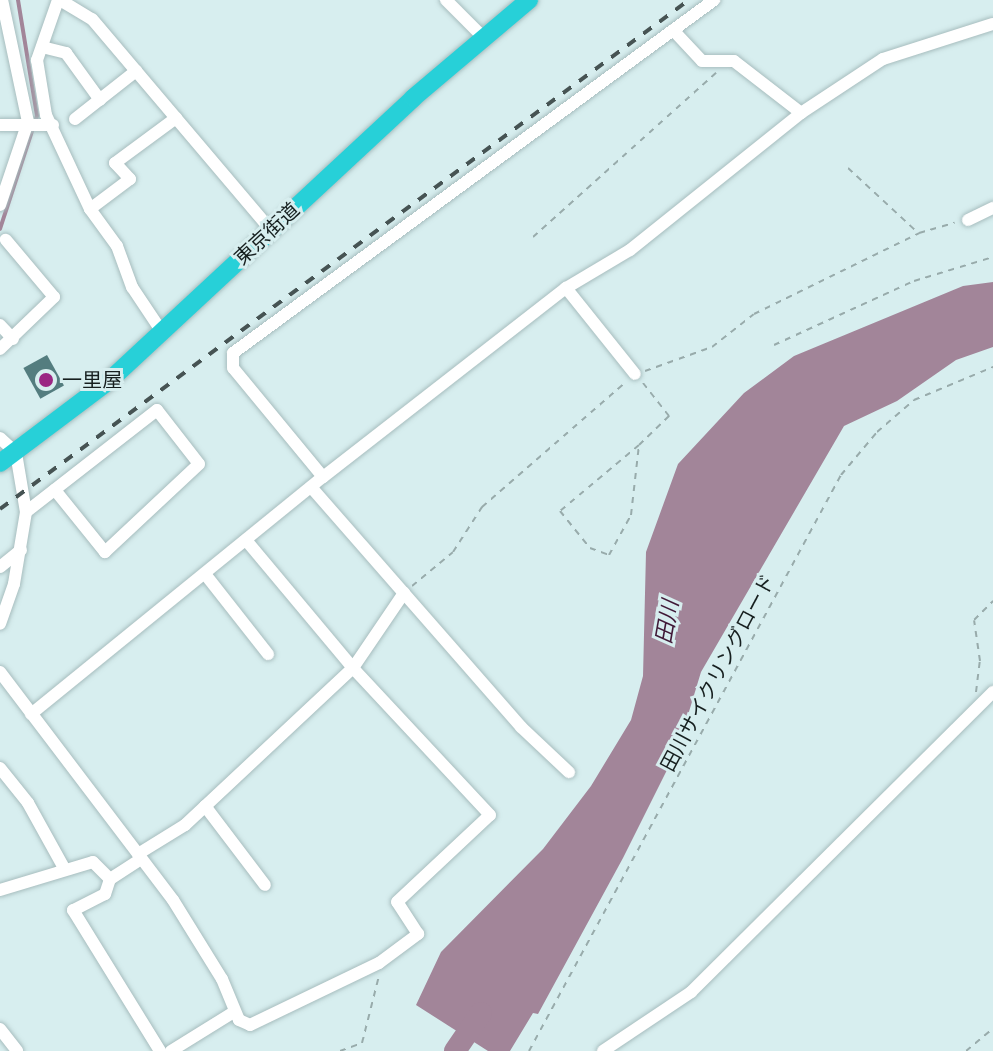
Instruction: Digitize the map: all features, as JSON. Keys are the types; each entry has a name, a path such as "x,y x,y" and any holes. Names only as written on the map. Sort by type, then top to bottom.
{"highway":[{"name":"東京街道","path":"8,458 100,388 271,230 529,0"}],"street":[{"path":"0,205 30,123 2,0"},
{"path":"162,332 132,287 117,246 90,209 50,125 37,60 59,0 92,19 271,230"},
{"path":"446,0 484,38"},
{"path":"323,477 230,363 233,353 714,0"},
{"path":"31,714 323,477 566,288 630,250 801,113 883,59 993,24"},
{"path":"673,30 702,61 719,64 734,61 801,113"},
{"path":"42,47 66,53 100,100"},
{"path":"75,119 136,71"},
{"path":"90,209 130,179 115,163 176,118"},
{"path":"0,125 50,125"},
{"path":"968,220 993,208"},
{"path":"0,349 54,297 6,240"},
{"path":"566,288 635,374"},
{"path":"0,325 13,339"},
{"path":"26,512 157,410 199,464 105,552 55,490"},
{"path":"0,438 26,512 21,550 0,624"},
{"path":"311,487 521,727 569,772"},
{"path":"0,672 140,856 222,979 234,1012 250,1025 379,963 418,934 397,902 490,815 353,668 246,540"},
{"path":"0,567 21,550"},
{"path":"205,574 268,654"},
{"path":"160,1051 73,910 105,894 110,879 205,806 353,668 404,593"},
{"path":"603,1051 691,992 993,692"},
{"path":"0,768 28,803 64,868"},
{"path":"205,806 265,885"},
{"path":"0,890 64,868 93,862 110,879"},
{"path":"171,1051 234,1012"},
{"path":"0,1029 17,1051"}],"path":[{"path":"533,237 716,74 719,64"},
{"path":"848,168 919,233"},
{"path":"404,593 453,552 482,507 635,374 712,347 754,314 919,233 968,220"},
{"path":"774,345 914,281 993,257"},
{"name":"田川サイクリングロード","path":"529,1051 841,475 877,432 914,400 993,367"},
{"path":"635,374 669,416 560,511 590,548 609,555 631,515 639,445"},
{"path":"977,705 980,661 974,620 993,601"},
{"path":"361,1051 379,963"},
{"path":"966,1051 993,1028"},
{"path":"340,1051 362,1043"}],"water":[{"path":"993,282 993,347 956,360 897,401 844,426 701,672 678,748 623,858 538,1014 533,1013 510,1051 488,1051 416,1005 441,952 543,849 591,786 631,720 643,676 646,552 678,464 744,393 794,356 963,286"}],"building":[{"name":"一里屋","path":"47,355 64,386 40,399 23,368"}],"waterway":[{"path":"0,229 37,116 18,0"},
{"name":"田川","path":"455,1051 481,1013"}],"railway":[{"path":"0,509 689,0"}],"place":[{"name":"一里屋","path":"46,380"}]}
